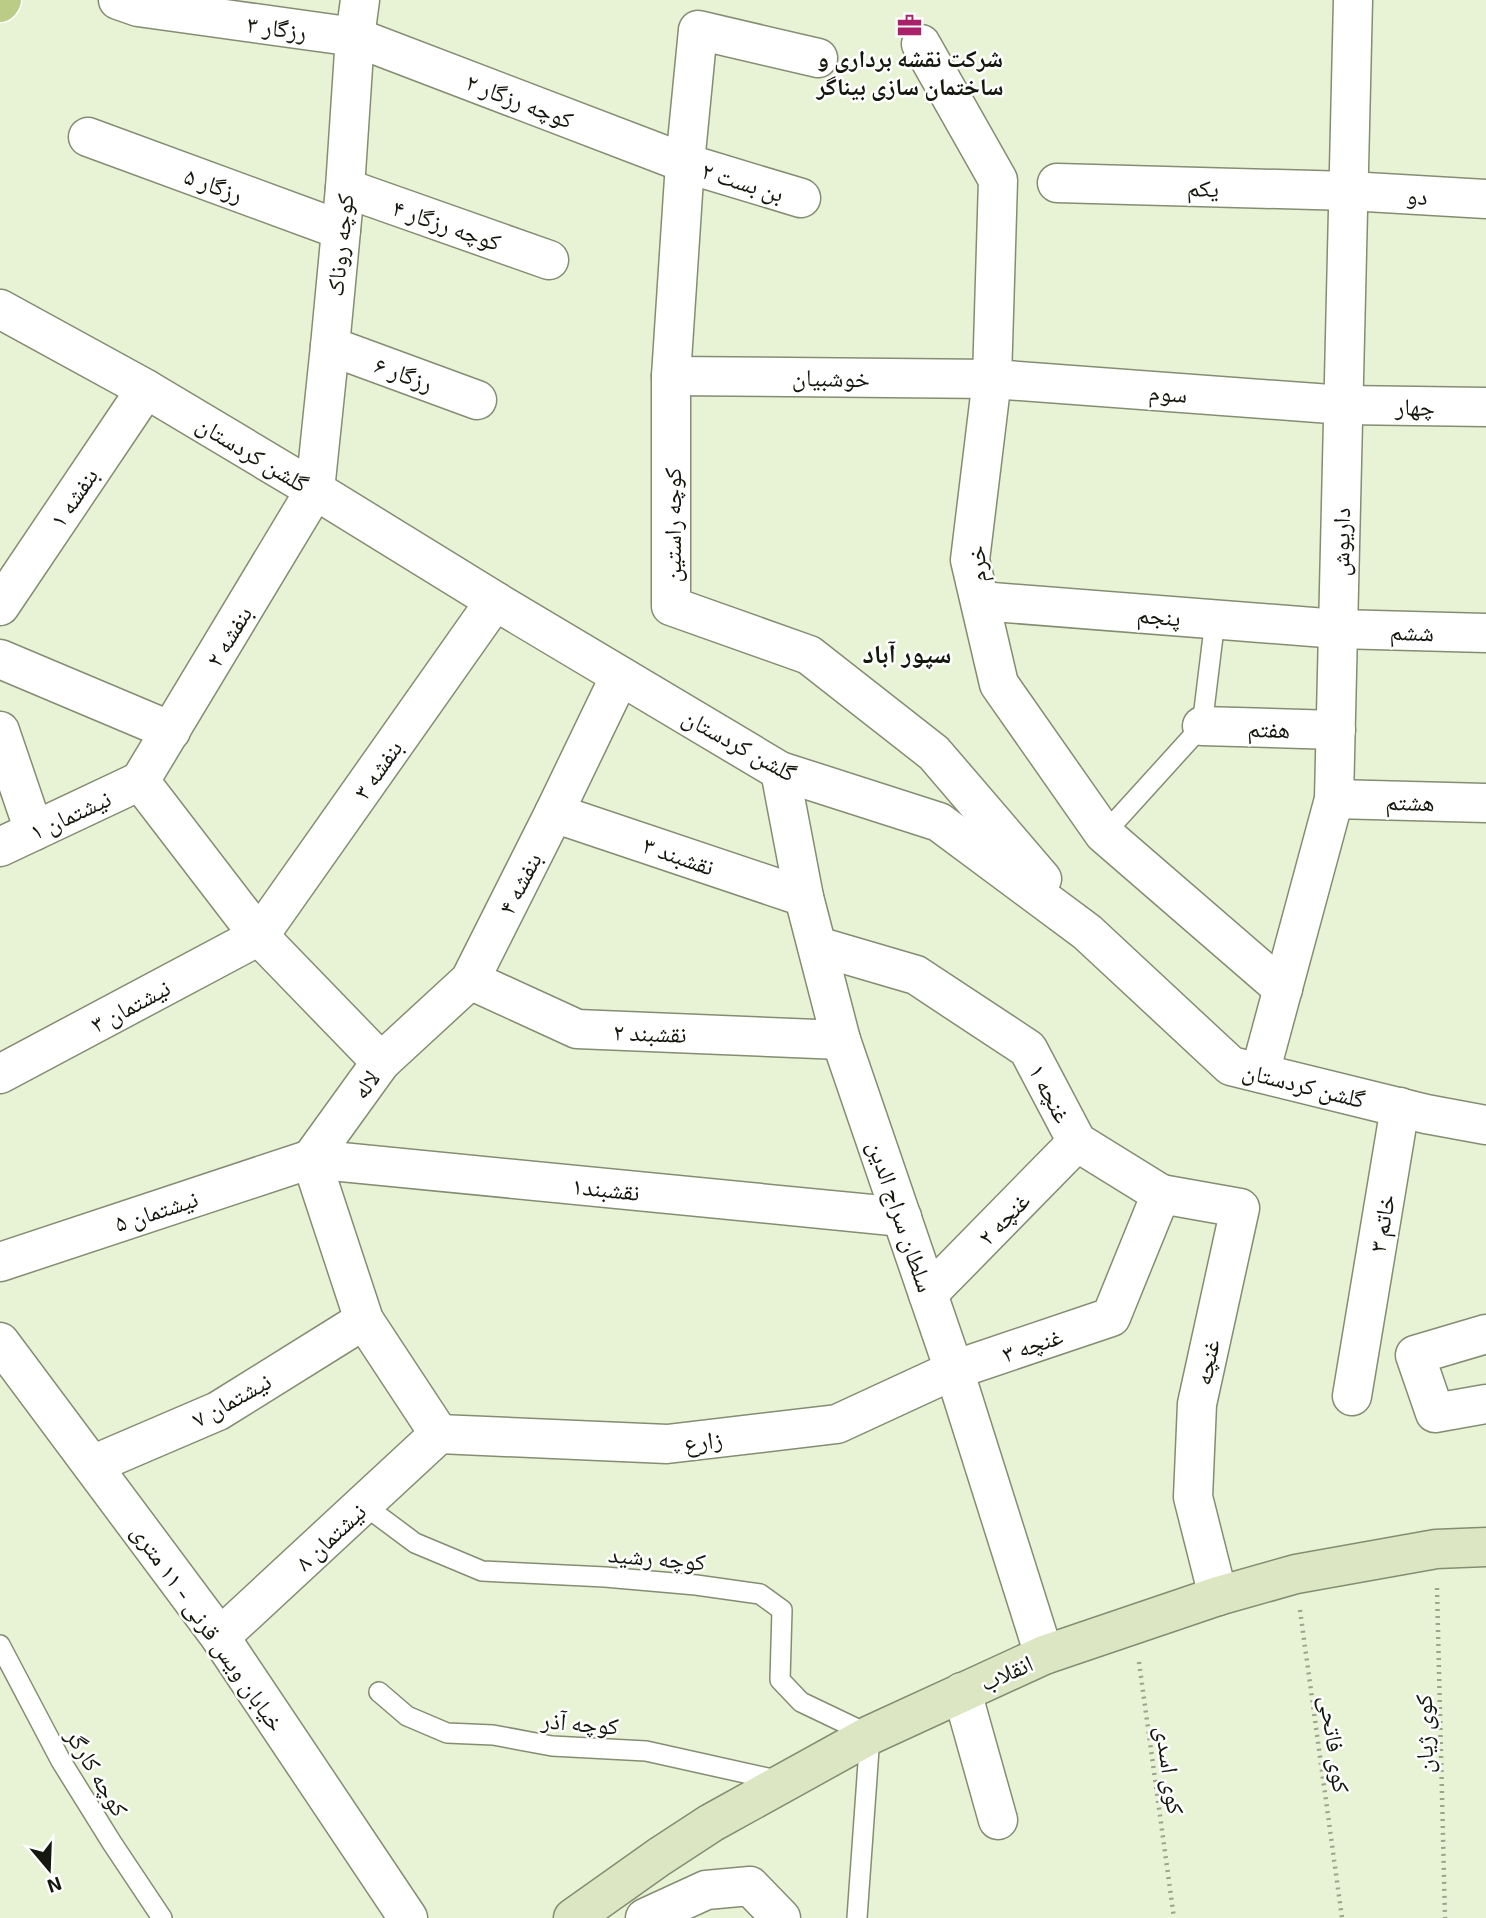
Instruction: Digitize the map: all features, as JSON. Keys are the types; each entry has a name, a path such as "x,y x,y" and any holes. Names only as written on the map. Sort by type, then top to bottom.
{"main road":[{"name":"انقلاب","path":"573,1918 711,1823 870,1735 1044,1655 1218,1596 1296,1574 1436,1549 1486,1547"}],"street":[{"name":"رزگار ۳","path":"118,0 138,8 355,37"},
{"name":"کوچه روناک","path":"315,490 345,188 360,0"},
{"name":"داریوش","path":"1260,1073 1334,799 1353,0"},
{"name":"کوچه راستین","path":"818,58 698,30 685,163 671,376 671,606 808,655 934,753 1087,932"},
{"name":"کوچه رزگار ۲","path":"355,37 685,163"},
{"name":"خرم","path":"921,44 998,180 992,379 971,560 999,684 1104,834 1283,989"},
{"name":"رزگار ۵","path":"88,137 341,230"},
{"name":"بن بست ۲","path":"685,163 801,198"},
{"name":"یکم","path":"1057,183 1349,191"},
{"name":"کوچه رزگار ۴","path":"345,188 549,260"},
{"name":"دو","path":"1349,191 1486,199"},
{"name":"گلشن کردستان","path":"0,309 146,389 780,771 939,822 1087,932 1231,1066 1486,1125"},
{"name":"رزگار ۶","path":"330,346 477,400"},
{"name":"خوشبیان","path":"671,376 992,379"},
{"name":"سوم","path":"992,379 1344,405"},
{"name":"بنفشه ۱","path":"0,606 146,389"},
{"name":"چهار","path":"1344,405 1486,408"},
{"name":"بنفشه ۲","path":"140,781 315,490"},
{"name":"بنفشه ۳","path":"259,936 495,601"},
{"name":"پنجم","path":"980,601 1338,629"},
{"name":"ششم","path":"1338,629 1486,634"},
{"path":"0,659 171,730"},
{"name":"بنفشه ۴","path":"381,1062 470,980 620,676"},
{"name":"هفتم","path":"1202,726 1336,730"},
{"path":"0,731 17,839"},
{"name":"سلطان سراج الدین","path":"780,771 804,897 841,1040 954,1370 1044,1655"},
{"name":"لاله","path":"140,781 259,936 381,1062 311,1159"},
{"name":"نیشتمان ۱","path":"17,839 140,781"},
{"name":"هشتم","path":"1334,799 1486,803"},
{"name":"نقشبند ۳","path":"554,813 804,897"},
{"name":"نیشتمان ۳","path":"0,1074 259,936"},
{"name":"غنچه ۱","path":"817,946 916,975 1027,1049 1077,1142 1161,1194"},
{"name":"نقشبند ۲","path":"470,980 577,1029 841,1040"},
{"name":"خاتم ۳","path":"1352,1396 1400,1107"},
{"name":"غنچه ۲","path":"928,1294 1077,1142"},
{"path":"311,1159 364,1320 439,1434"},
{"name":"نقشبند۱","path":"311,1159 902,1217"},
{"name":"نیشتمان ۵","path":"0,1262 311,1159"},
{"name":"غنچه ۳","path":"954,1370 1111,1317 1161,1194"},
{"name":"غنچه","path":"1161,1194 1240,1208 1197,1404 1194,1497 1218,1596"},
{"name":"نیشتمان ۷","path":"92,1465 218,1411 364,1320"},
{"path":"1361,1338 1415,1355 1486,1334"},
{"name":"خیابان ویس قرنی - ۱۱ متری","path":"0,1342 220,1637 408,1918"},
{"path":"1415,1355 1435,1413 1486,1404"},
{"name":"زارع","path":"439,1434 667,1444 837,1424 954,1370"},
{"name":"نیشتمان ۸","path":"220,1637 439,1434"},
{"path":"962,1692 998,1820"},
{"path":"645,1918 706,1890 750,1886 781,1918"}],"lane":[{"path":"1104,834 1202,726 1215,620"},
{"name":"کوچه رشید","path":"363,1505 415,1544 482,1572 696,1584 760,1594 782,1610 780,1680 802,1702 870,1735"},
{"name":"کوچه کارگر","path":"0,1645 61,1761 163,1918"},
{"name":"کوچه آذر","path":"379,1692 407,1716 447,1733 493,1735 552,1746 646,1751 786,1782"},
{"path":"856,1918 870,1735"}],"path":[{"name":"کوی ژیان","path":"1436,1549 1445,1918"},
{"name":"کوی فاتحی","path":"1296,1574 1342,1918"},
{"name":"کوی اسدی","path":"1134,1626 1174,1918"}],"place":[{"name":"شرکت نقشه برداری و ساختمان سازی بیناگر","path":"910,26"}],"district":[{"name":"سپور آباد","path":"907,652"}]}
